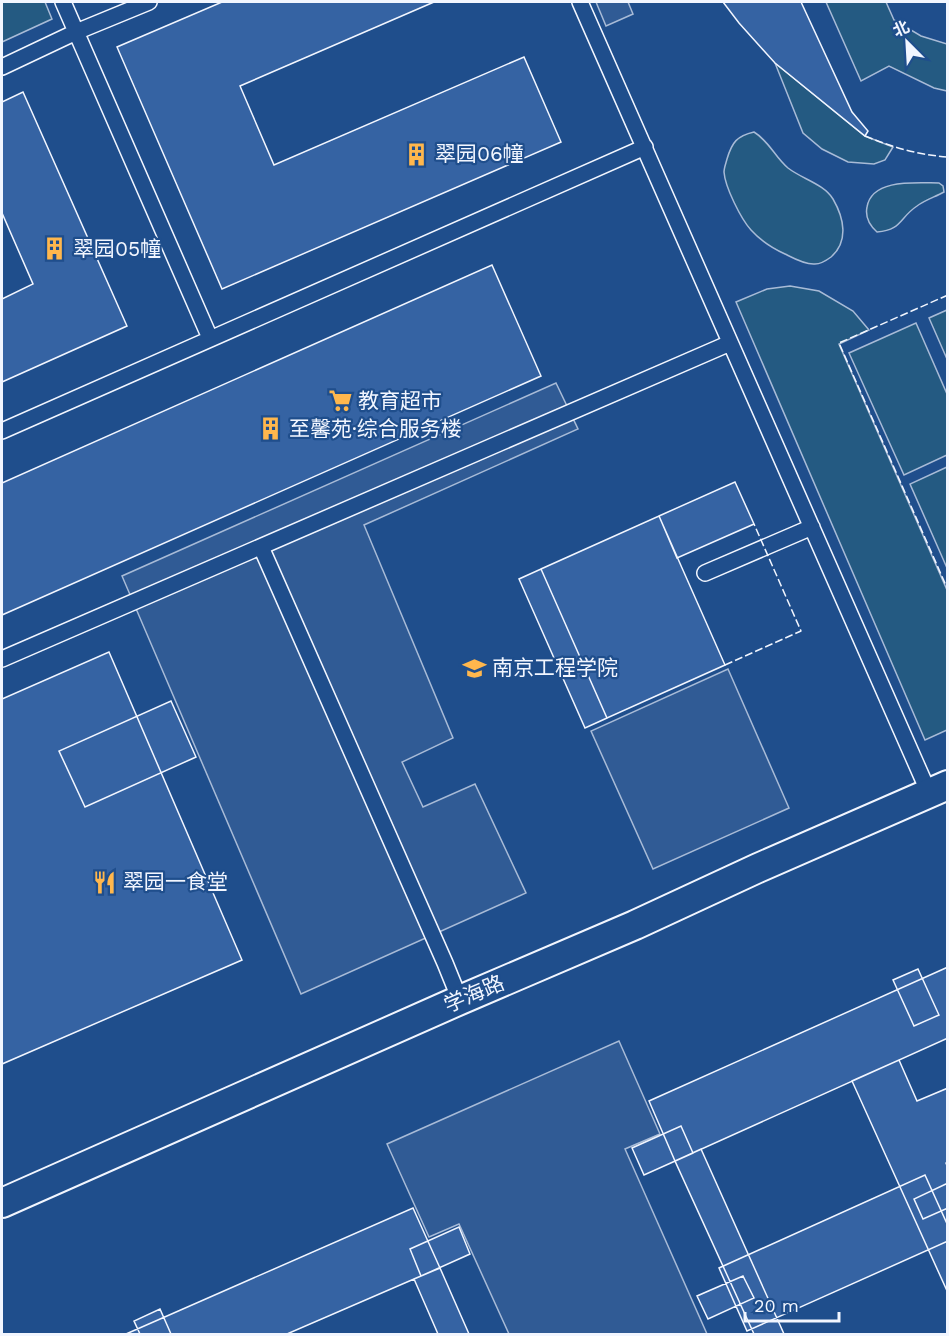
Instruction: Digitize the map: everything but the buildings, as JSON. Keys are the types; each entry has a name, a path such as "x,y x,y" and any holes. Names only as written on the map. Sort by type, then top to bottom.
{"street":[{"name":"学海路","path":"2,1203 635,925 938,789"}],"lane":[{"path":"63,2 210,338"},
{"path":"2,67 76,32 149,2"},
{"path":"580,2 812,527 938,789"},
{"path":"2,431 645,147"},
{"path":"2,659 730,343"},
{"path":"705,573 812,527"},
{"path":"261,547 460,1000"}],"shaded area":[{"path":"2,2 45,2 52,19 2,42"},
{"path":"596,2 628,2 633,14 606,26"},
{"path":"826,2 886,2 894,20 921,36 947,44 947,91 934,88 889,66 861,81"},
{"path":"775,63 865,136 893,147 885,160 874,164 848,162 822,149 803,133"},
{"path":"754,132 788,168 824,189 833,199 842,221 842,237 837,251 825,261 817,264 807,263 775,249 755,234 738,211 727,186 724,169 731,148 736,141"},
{"path":"939,183 943,186 944,192 911,210 891,229 877,232 870,224 867,207 877,191 897,184"},
{"path":"790,286 819,291 853,311 869,330 839,344 947,590 947,730 925,740 736,302 767,289"},
{"path":"947,310 947,359 929,318"},
{"path":"916,323 947,394 947,455 904,475 849,353"},
{"path":"556,383 578,429 364,525 453,738 402,762 423,807 475,784 526,893 301,994 122,576"},
{"path":"947,467 947,568 910,484"},
{"path":"728,669 789,808 653,869 591,731"},
{"path":"619,1041 660,1134 625,1149 707,1334 509,1334 459,1224 429,1237 387,1144"}],"fence":[{"path":"865,136 905,150 948,157"},
{"path":"948,295 839,343 948,590"},
{"path":"725,665 801,631 754,524"}],"place":[{"name":"翠园06幢","path":"417,154"},
{"name":"翠园05幢","path":"55,249"},
{"name":"教育超市","path":"340,401"},
{"name":"至馨苑·综合服务楼","path":"271,429"},
{"name":"南京工程学院","path":"474,668"},
{"name":"翠园一食堂","path":"105,882"}]}
